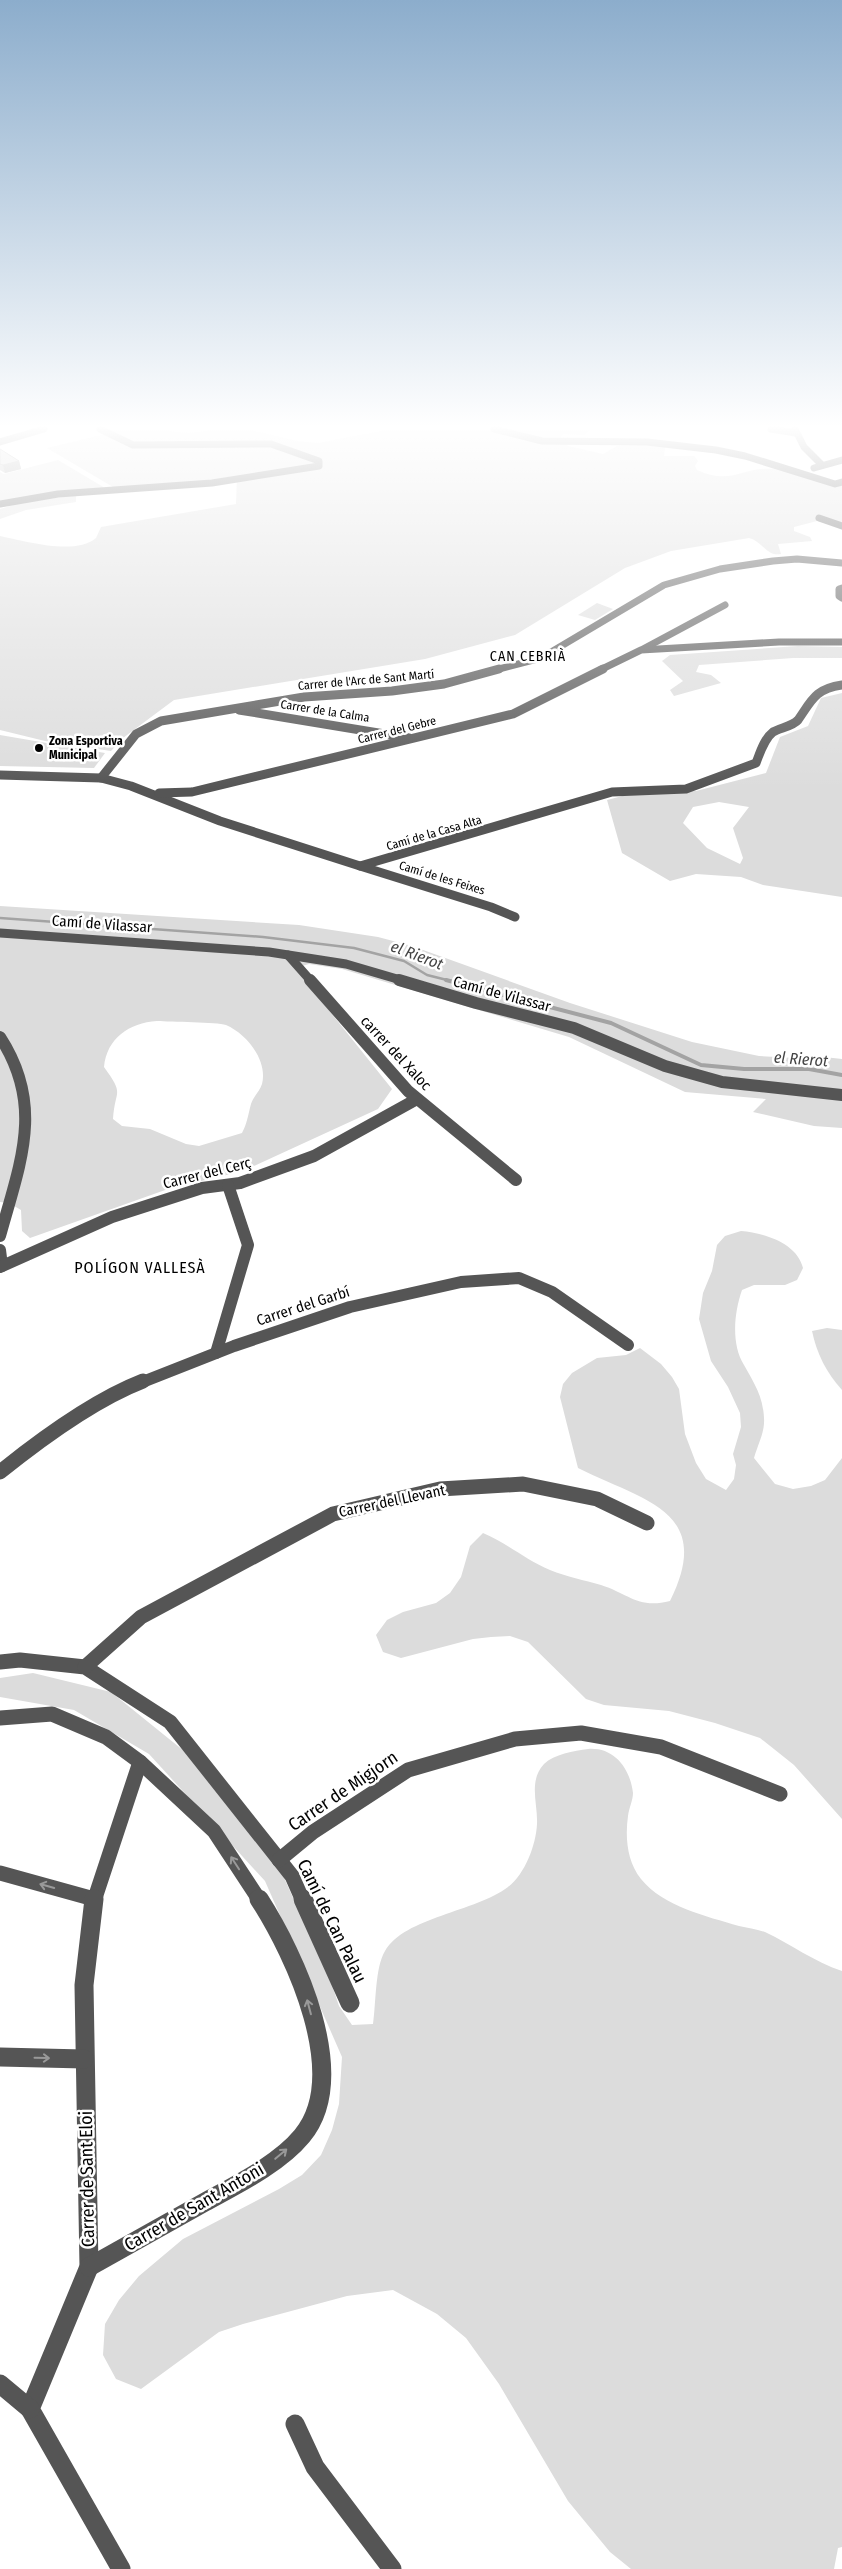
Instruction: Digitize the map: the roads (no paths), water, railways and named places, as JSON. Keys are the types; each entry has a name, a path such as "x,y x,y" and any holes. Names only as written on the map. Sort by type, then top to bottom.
{"street":[{"name":"Carrer de l'Arc de Sant Martí","path":"101,778 136,734 161,721 229,708 304,697 400,690 482,676 541,658 642,596 664,585 720,570 773,561 797,559 842,563"},
{"path":"842,588 839,589 839,596 842,598"},
{"name":"Carrer del Gebre","path":"146,791 169,794 192,792 513,714 641,650 725,605"},
{"name":"Carrer del Gebre","path":"641,650 696,649 779,642 842,642"},
{"name":"Camí de la Casa Alta","path":"360,866 612,792 686,789 733,773 756,763 762,747 772,733 797,721 803,708 813,697 826,689 842,685"},
{"name":"Carrer de la Calma","path":"229,708 416,739"},
{"path":"0,775 101,778 146,791 220,821 360,866"},
{"name":"Camí de les Feixes","path":"360,866 492,907 515,917"},
{"name":"Camí de Vilassar","path":"0,933 288,955 346,964 476,1003 574,1028 665,1066 722,1082 842,1095"},
{"name":"carrer del Xaloc","path":"288,955 417,1098 516,1180"},
{"path":"0,1037 9,1049 27,1102 24,1134 16,1177 0,1236"},
{"name":"Carrer del Cerç","path":"1,1267 112,1217 202,1188 240,1183 314,1156 417,1098"},
{"path":"216,1352 248,1245 241,1217 228,1185"},
{"path":"0,1250 1,1267"},
{"name":"Carrer del Garbí","path":"0,1472 36,1443 126,1388 216,1352 350,1307 461,1282 519,1278 552,1292 628,1345"},
{"name":"Carrer del Llevant","path":"86,1667 141,1617 222,1571 333,1514 440,1489 523,1484 597,1499 647,1523"},
{"name":"Camí de Can Palau","path":"0,1662 20,1660 86,1667 170,1722 292,1876 350,2003"},
{"name":"Carrer de Sant Antoni","path":"0,1718 52,1714 106,1737 140,1762 214,1831 275,1924 303,1987 322,2056 319,2105 302,2136 261,2171 89,2267"},
{"name":"Carrer de Migjorn","path":"279,1860 313,1832 408,1770 516,1738 581,1733 661,1747 780,1794"},
{"name":"Carrer de Sant Eloi","path":"30,2409 89,2267 84,1985 94,1899 140,1762"},
{"path":"0,1873 94,1899"},
{"path":"0,2058 84,2059"},
{"path":"0,2384 30,2409 121,2569"},
{"path":"295,2424 315,2466 392,2569"}],"waterway":[{"name":"el Rierot","path":"0,918 263,937 354,948 404,961 427,975 451,981"},
{"name":"el Rierot","path":"446,980 611,1023 701,1065 744,1069 809,1069 842,1075"}],"place":[{"name":"Zona Esportiva Municipal","path":"39,748"}],"district":[{"name":"CAN CEBRIÀ","path":"528,656"},
{"name":"POLÍGON VALLESÀ","path":"140,1267"}]}
